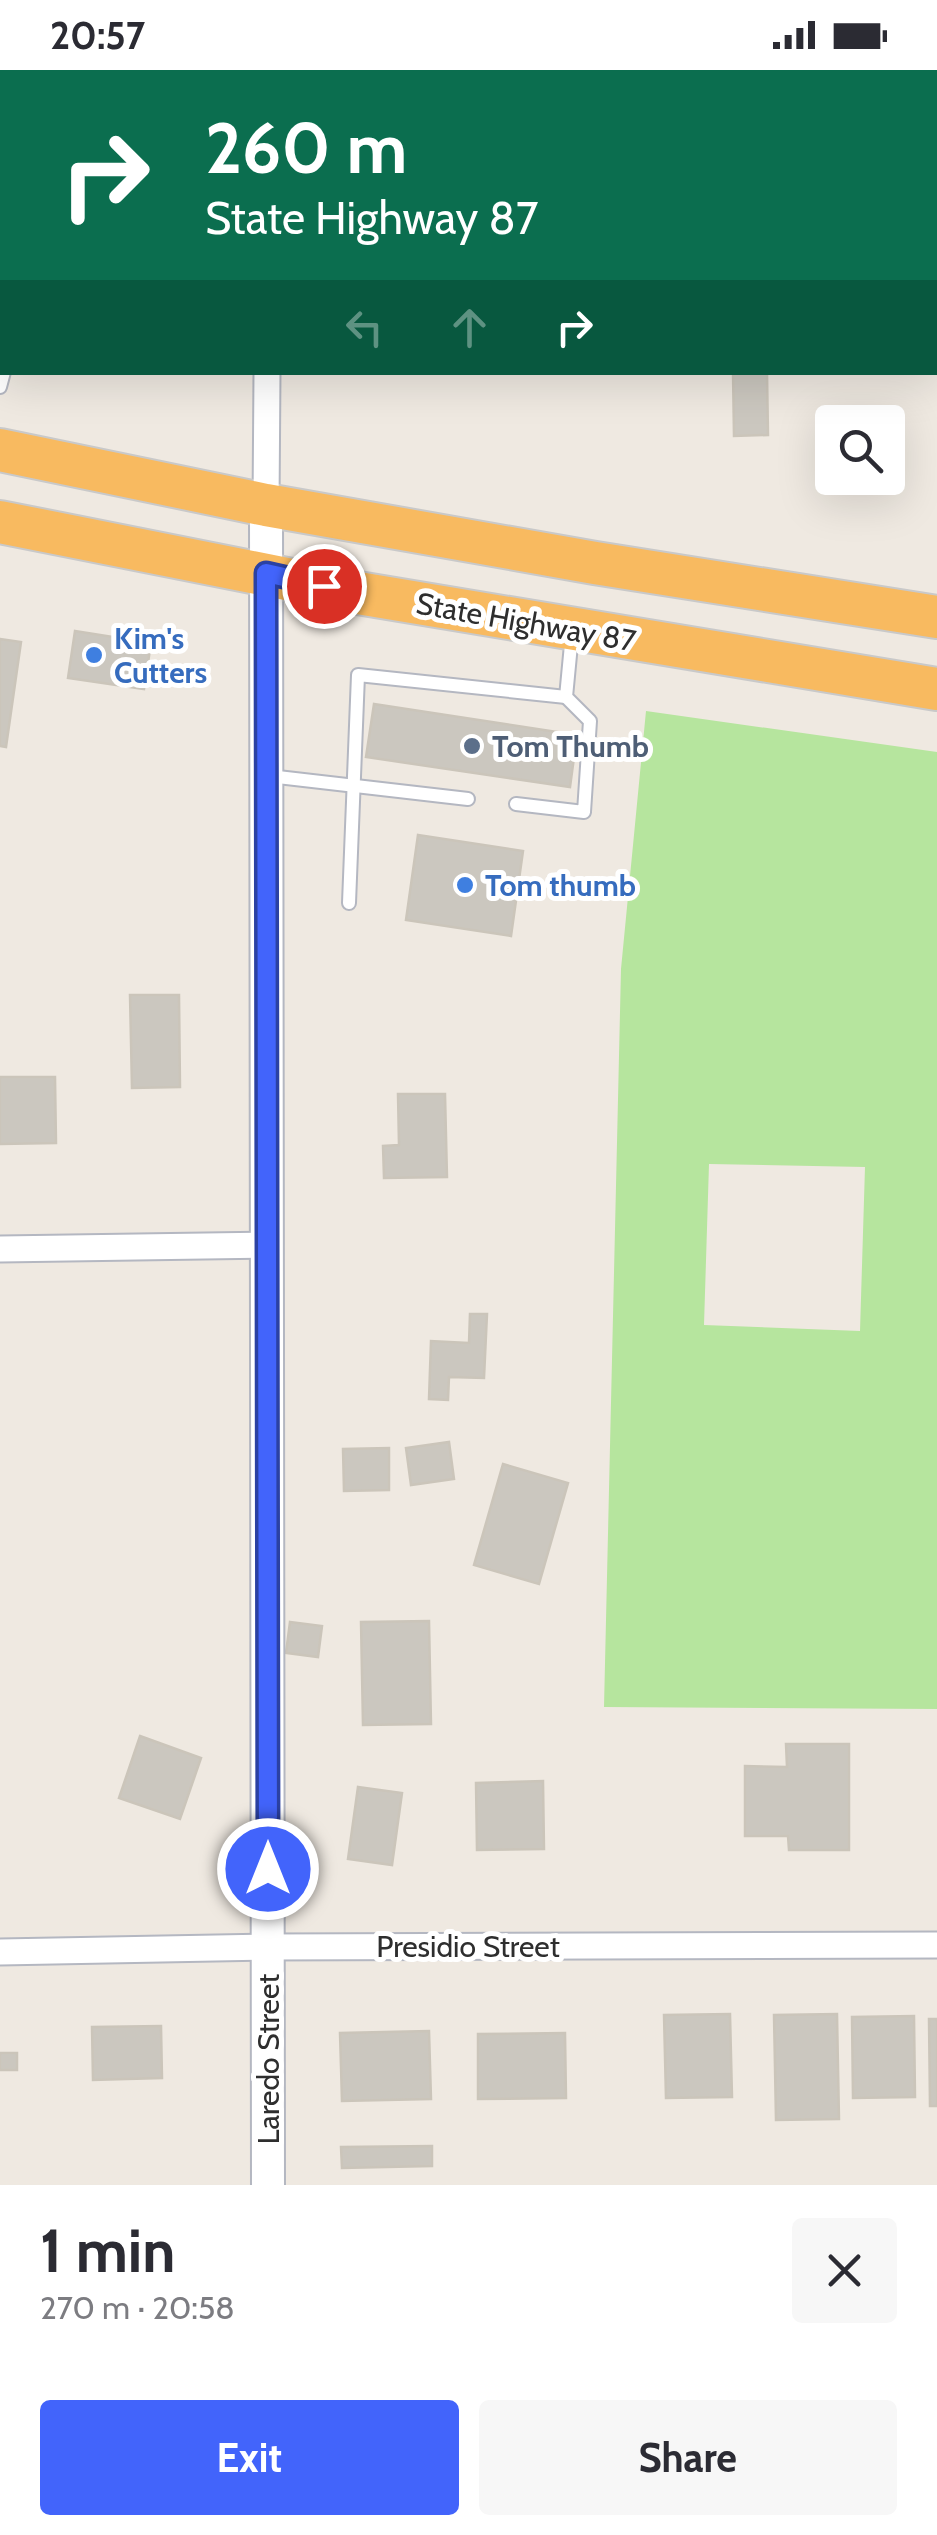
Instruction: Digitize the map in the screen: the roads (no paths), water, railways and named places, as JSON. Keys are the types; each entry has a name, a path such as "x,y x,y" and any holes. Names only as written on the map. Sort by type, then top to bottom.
{"highway":[{"path":"0,450 266,504 595,563 937,617"},
{"name":"State Highway 87","path":"0,522 370,595 937,689"}],"street":[{"name":"Laredo Street","path":"266,375 268,2185"},
{"path":"0,1249 268,1245"},
{"name":"Presidio Street","path":"0,1952 937,1945"}],"lane":[{"path":"566,697 573,631"},
{"path":"349,903 358,675 566,697 590,721 584,812 516,804"},
{"path":"267,776 468,798"}],"place":[{"name":"Kim's Cutters","path":"94,655"},
{"name":"Tom Thumb","path":"472,746"},
{"name":"Tom thumb","path":"465,885"}]}
